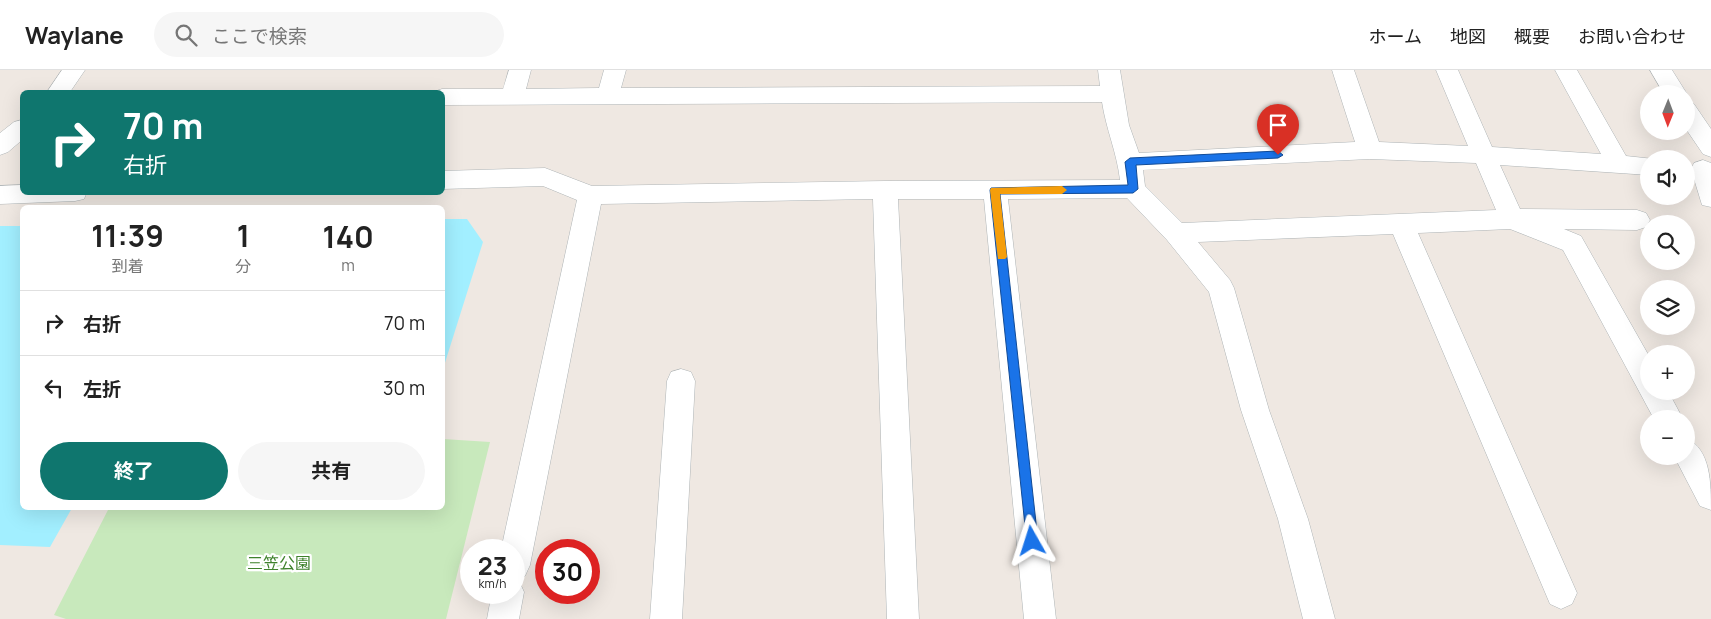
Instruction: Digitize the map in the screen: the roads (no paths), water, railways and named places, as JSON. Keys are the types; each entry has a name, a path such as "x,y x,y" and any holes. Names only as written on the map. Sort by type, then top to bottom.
{"street":[{"path":"59,90 74,70"},
{"path":"512,96 520,70"},
{"path":"608,96 615,70"},
{"path":"1109,70 1117,125 1130,162 1133,189 1176,233 1221,288 1255,410 1293,519 1319,619"},
{"path":"1343,70 1370,150"},
{"path":"1447,70 1512,219 1572,243 1640,367"},
{"path":"1566,70 1619,164"},
{"path":"1661,70 1670,85"},
{"path":"445,97 1112,94"},
{"path":"0,146 20,130"},
{"path":"1695,139 1711,198"},
{"path":"1130,162 1370,150 1640,165"},
{"path":"445,180 544,177 590,195 885,190 1133,189"},
{"path":"885,190 903,619"},
{"path":"995,190 1040,619"},
{"path":"0,195 20,194"},
{"path":"519,539 590,195"},
{"path":"1176,233 1512,219 1637,220"},
{"path":"1402,224 1561,593"},
{"path":"666,619 681,381"},
{"path":"1694,465 1711,496"},
{"path":"502,619 505,604"}],"water":[{"path":"445,219 467,219 483,242 445,363"},
{"path":"0,226 20,226 20,510 71,510 50,547 0,545"}],"park label":[{"name":"三笠公園","path":"279,563"}]}
